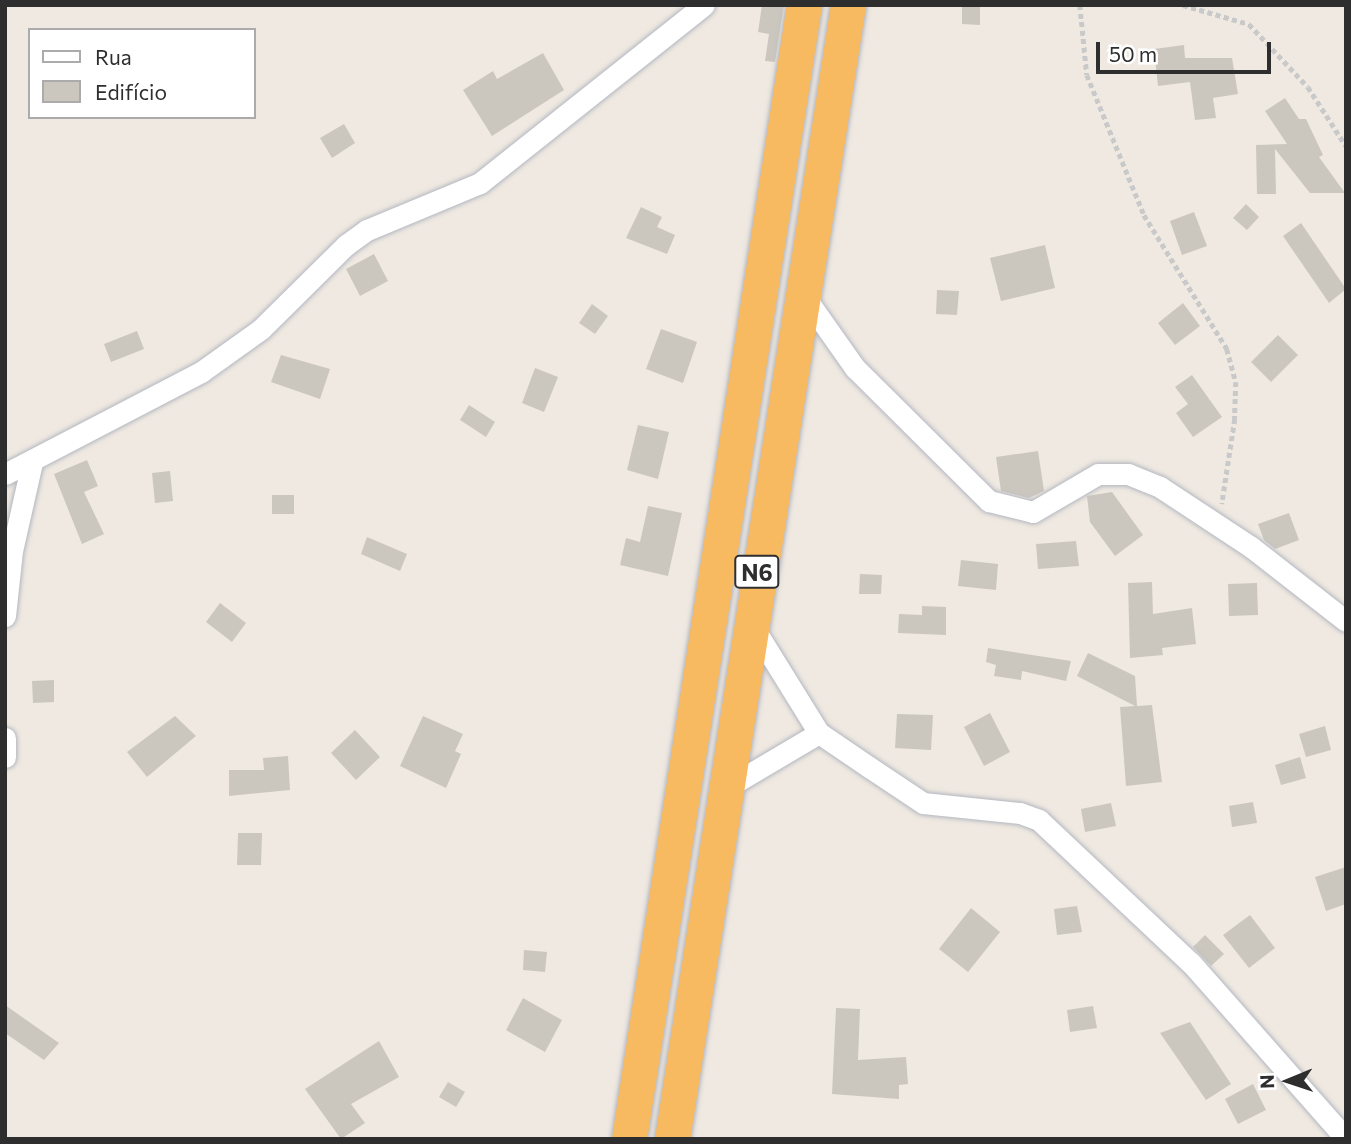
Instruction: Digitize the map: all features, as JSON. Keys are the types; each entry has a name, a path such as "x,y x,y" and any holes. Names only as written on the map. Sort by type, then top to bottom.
{"highway":[{"name":"N6","path":"629,1139 804,5"},
{"name":"N6","path":"672,1139 750,620 848,5"}],"street":[{"path":"5,474 201,372 261,329 346,245 367,230 480,183 704,5"},
{"path":"802,293 855,368 989,501 1033,512 1098,474 1128,474 1160,487 1218,525 1346,621"},
{"path":"5,616 12,551 32,462"},
{"path":"750,620 819,733 923,803 1020,813 1039,820 1191,962 1346,1139"},
{"path":"726,788 819,733"},
{"path":"5,738 5,757"}],"path":[{"path":"1080,5 1087,75 1126,172 1144,215 1227,349 1236,382 1231,458 1218,525"},
{"path":"1184,5 1250,24 1308,87 1346,146"}],"building":[{"path":"762,5 784,5 775,62 765,61 769,34 758,32"},
{"path":"962,7 980,7 980,25 962,24"},
{"path":"1184,45 1185,58 1232,58 1238,94 1213,98 1216,118 1195,120 1190,82 1158,86 1154,49"},
{"path":"543,53 564,90 492,136 463,90 493,71 497,79"},
{"path":"1285,98 1299,119 1306,119 1323,155 1319,157 1345,193 1310,193 1275,149 1276,194 1257,194 1256,145 1287,144 1265,111"},
{"path":"344,124 355,143 332,158 320,138"},
{"path":"1246,204 1259,217 1247,230 1233,218"},
{"path":"641,207 662,217 657,227 675,235 667,254 626,238"},
{"path":"1194,212 1207,246 1182,255 1170,221"},
{"path":"1301,223 1346,289 1329,303 1283,236"},
{"path":"1045,245 1055,288 1001,301 990,258"},
{"path":"374,254 388,281 360,296 346,269"},
{"path":"937,290 959,291 957,315 936,314"},
{"path":"1183,303 1200,326 1175,345 1158,323"},
{"path":"592,304 608,316 595,334 579,323"},
{"path":"661,329 697,342 683,383 646,369"},
{"path":"137,331 144,349 111,362 104,344"},
{"path":"1278,335 1298,355 1271,382 1251,362"},
{"path":"281,355 330,369 320,399 271,382"},
{"path":"535,368 558,377 544,412 522,403"},
{"path":"1192,375 1222,417 1193,437 1176,413 1188,404 1175,387"},
{"path":"469,405 495,422 486,437 460,420"},
{"path":"638,425 669,432 658,479 627,470"},
{"path":"1038,451 1044,491 1029,498 1001,491 996,457"},
{"path":"87,460 98,486 84,492 104,534 82,544 54,474"},
{"path":"170,471 173,501 155,503 152,473"},
{"path":"1112,492 1143,535 1115,556 1090,522 1087,496"},
{"path":"272,495 294,495 294,514 272,514"},
{"path":"648,506 682,513 668,576 620,565 626,538 640,542"},
{"path":"1289,513 1299,540 1275,549 1264,540 1258,524"},
{"path":"367,537 407,554 400,571 361,554"},
{"path":"1076,541 1079,566 1038,569 1036,544"},
{"path":"961,560 998,564 996,590 958,586"},
{"path":"860,574 882,575 881,594 859,594"},
{"path":"1152,582 1153,614 1192,608 1196,644 1162,648 1163,655 1130,658 1128,583"},
{"path":"1257,583 1258,615 1229,616 1228,584"},
{"path":"220,603 246,623 232,642 206,622"},
{"path":"922,606 946,607 946,635 898,633 899,614 922,615"},
{"path":"988,648 1071,661 1066,681 1022,671 1021,680 994,676 996,665 986,662"},
{"path":"1088,653 1135,676 1137,706 1152,705 1162,782 1126,786 1120,707 1135,706 1077,676"},
{"path":"54,680 54,702 33,703 32,681"},
{"path":"990,713 1010,752 984,766 964,727"},
{"path":"897,714 933,715 931,750 895,748"},
{"path":"175,716 196,736 147,777 127,752"},
{"path":"423,716 463,734 455,751 461,754 446,788 400,766"},
{"path":"1325,726 1331,750 1306,757 1299,734"},
{"path":"355,730 380,757 356,780 331,753"},
{"path":"288,756 290,790 229,796 229,770 264,770 263,758"},
{"path":"1300,757 1306,778 1281,785 1275,765"},
{"path":"1253,802 1257,823 1232,827 1229,806"},
{"path":"1111,803 1116,826 1085,832 1081,809"},
{"path":"238,833 262,833 261,865 237,865"},
{"path":"1346,867 1346,904 1326,911 1315,877"},
{"path":"1077,906 1082,932 1057,935 1054,909"},
{"path":"971,908 1000,932 968,972 939,949"},
{"path":"1250,915 1275,948 1249,968 1223,935"},
{"path":"1205,935 1224,954 1211,966 1193,947"},
{"path":"524,950 547,952 545,972 523,970"},
{"path":"523,998 562,1020 545,1052 506,1030"},
{"path":"5,1005 59,1043 44,1060 5,1033"},
{"path":"1093,1006 1097,1028 1070,1032 1067,1010"},
{"path":"836,1008 860,1009 858,1060 906,1057 908,1084 899,1085 899,1099 832,1094"},
{"path":"1190,1022 1231,1084 1206,1100 1160,1033"},
{"path":"379,1041 399,1077 351,1104 365,1123 341,1139 305,1089"},
{"path":"448,1082 465,1092 456,1107 439,1097"},
{"path":"1253,1084 1266,1110 1238,1124 1225,1099"}]}
